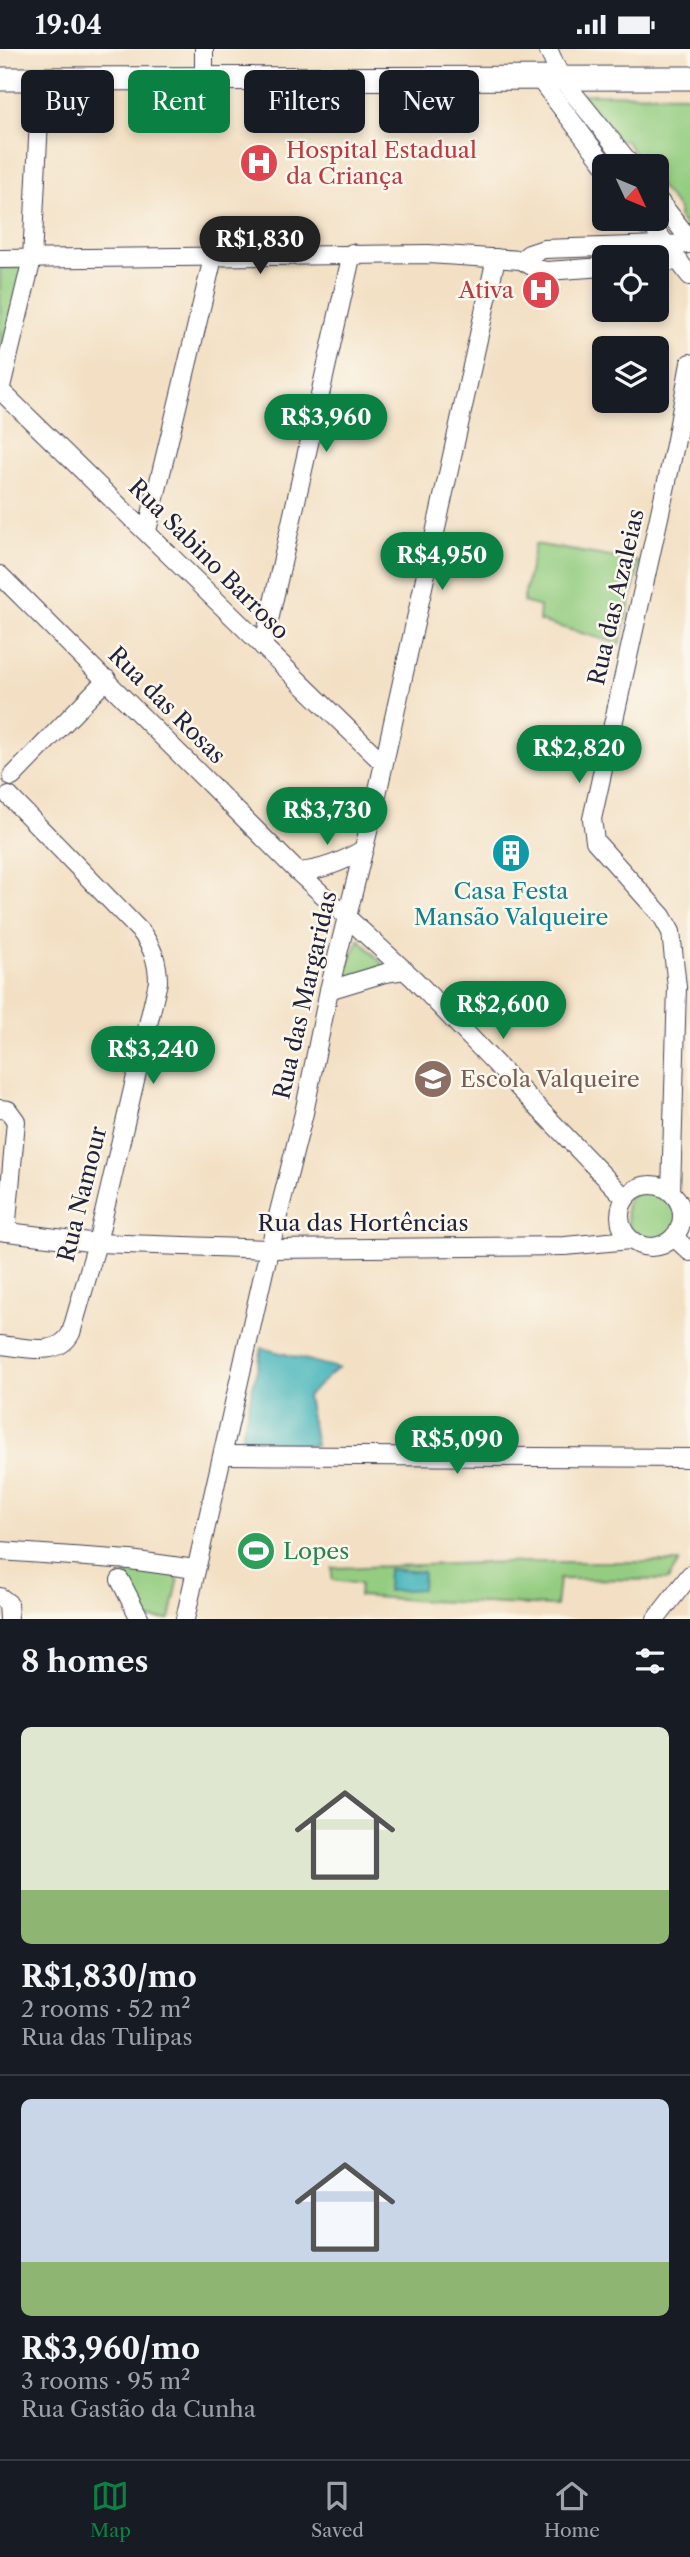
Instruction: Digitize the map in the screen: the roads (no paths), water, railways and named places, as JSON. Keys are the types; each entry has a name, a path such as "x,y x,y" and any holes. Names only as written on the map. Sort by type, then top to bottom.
{"main road":[{"path":"230,78 690,78"},
{"path":"0,79 21,79"}],"street":[{"path":"204,49 204,70"},
{"path":"548,49 550,78 598,154"},
{"path":"550,78 621,154"},
{"path":"0,390 32,259 38,133"},
{"path":"669,214 690,242"},
{"path":"656,231 685,269"},
{"path":"522,260 529,254 544,249 690,242"},
{"path":"0,259 213,258 352,253 522,260 537,269 547,271 592,268"},
{"path":"263,647 352,253"},
{"path":"147,531 213,258"},
{"name":"Rua das Margaridas","path":"185,1619 304,1113 329,990 466,402 496,258"},
{"name":"Rua das Azaleias","path":"671,1192 677,987 671,932 662,916 595,841 592,818 675,445 690,363"},
{"name":"Rua Sabino Barroso","path":"0,390 383,762"},
{"name":"Rua das Rosas","path":"0,575 298,872 405,970 625,1198"},
{"path":"4,797 15,785 6,774 107,679"},
{"name":"Rua Namour","path":"0,1345 51,1349 67,1342 97,1243 158,982 158,965 153,950 142,933 4,797"},
{"path":"298,872 319,870 364,849"},
{"path":"329,990 385,973 405,970"},
{"path":"0,1109 8,1110 16,1121 3,1232"},
{"path":"652,1185 671,1192 679,1202 682,1214 681,1226 674,1237 667,1243 648,1248 630,1240 622,1231 619,1220 620,1208 625,1198 642,1186 652,1185"},
{"name":"Rua das Hortências","path":"3,1232 97,1243 270,1249 565,1246 630,1240"},
{"path":"674,1237 690,1252"},
{"path":"223,1455 690,1458"},
{"path":"0,1551 130,1560 195,1569"},
{"path":"656,1619 690,1575"},
{"path":"120,1580 140,1619"},
{"path":"0,1597 8,1603 9,1619"}],"water":[{"path":"262,1348 338,1368 307,1396 316,1445 239,1447"},
{"path":"388,1569 423,1572 422,1589 387,1591"}],"place":[{"name":"Hospital Estadual da Criança","path":"259,163"},
{"name":"Ativa","path":"541,290"},
{"name":"Casa Festa Mansão Valqueire","path":"511,853"},
{"name":"Escola Valqueire","path":"433,1079"},
{"name":"Lopes","path":"256,1551"}]}
